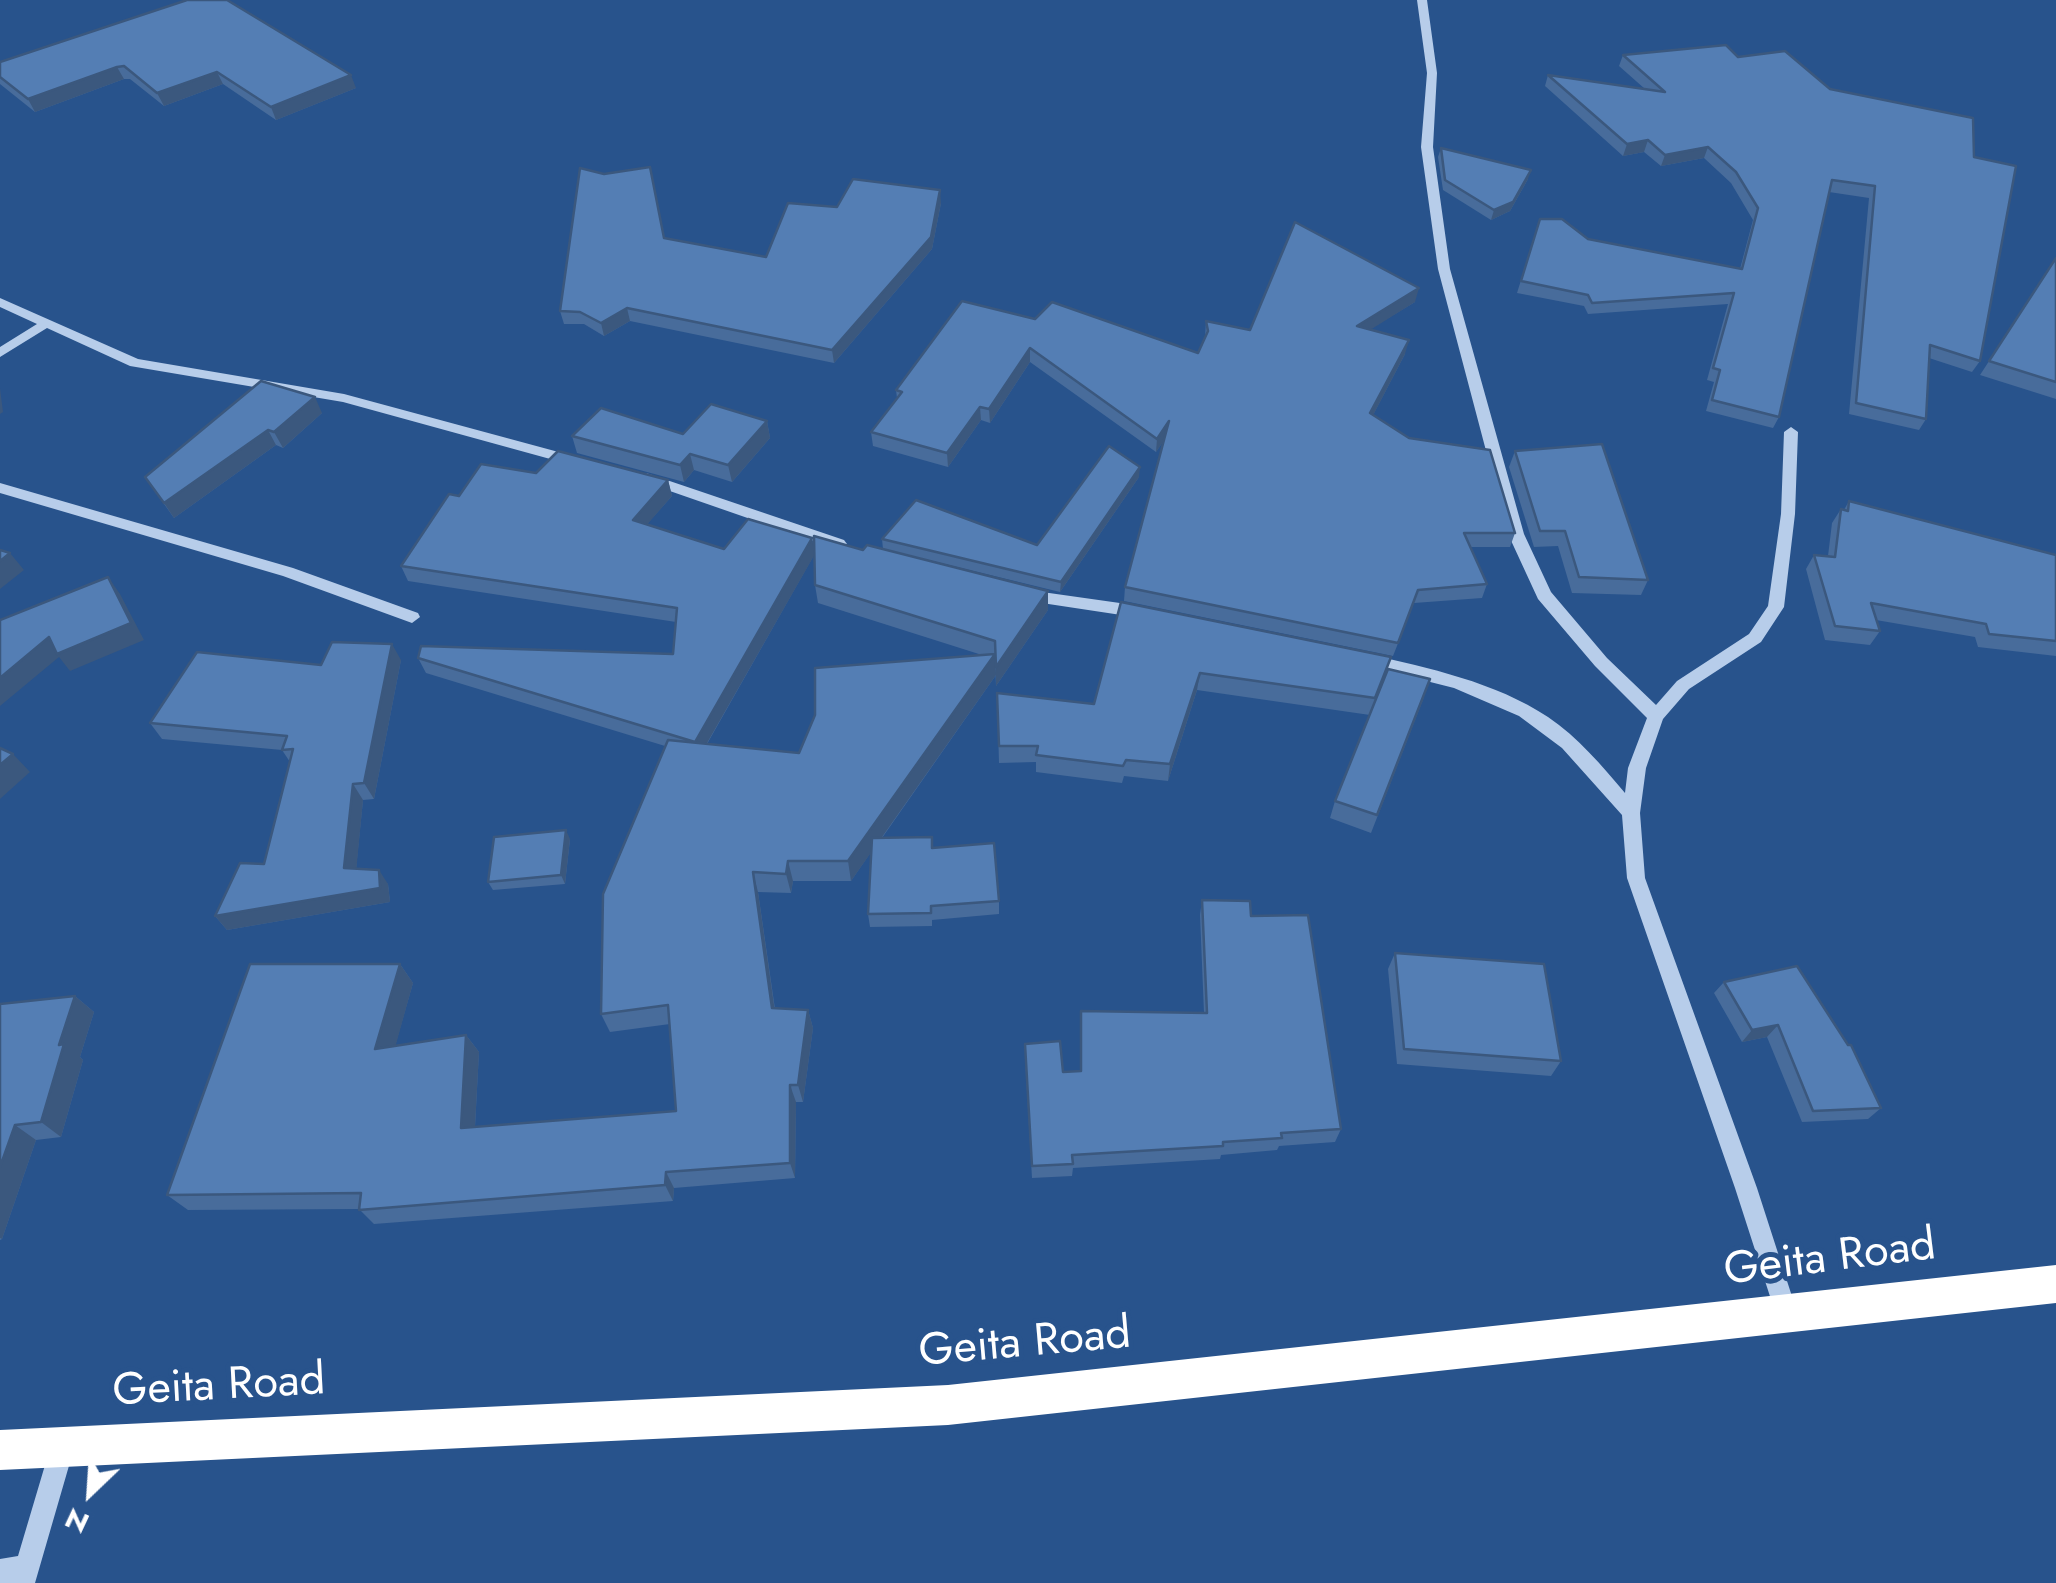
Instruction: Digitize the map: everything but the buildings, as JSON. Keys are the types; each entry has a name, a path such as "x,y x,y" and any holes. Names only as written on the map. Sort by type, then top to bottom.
{"highway":[{"name":"Geita Road","path":"0,1450 948,1406 2056,1284"}],"street":[{"path":"1422,0 1432,73 1427,147 1444,269 1516,534 1544,595 1601,662 1656,716"},
{"path":"0,302 135,363 344,398 462,433 592,464"},
{"path":"0,353 45,324"},
{"path":"1787,1316 1636,878 1631,814 1637,768 1656,716 1683,685 1755,638 1776,608 1788,514 1791,432"},
{"path":"628,474 850,548"},
{"path":"0,488 288,572 412,617"},
{"path":"1002,590 1152,614"},
{"path":"1354,657 1408,669 1489,696 1542,722 1584,758 1631,814"},
{"path":"0,1571 26,1575 62,1445"}]}
